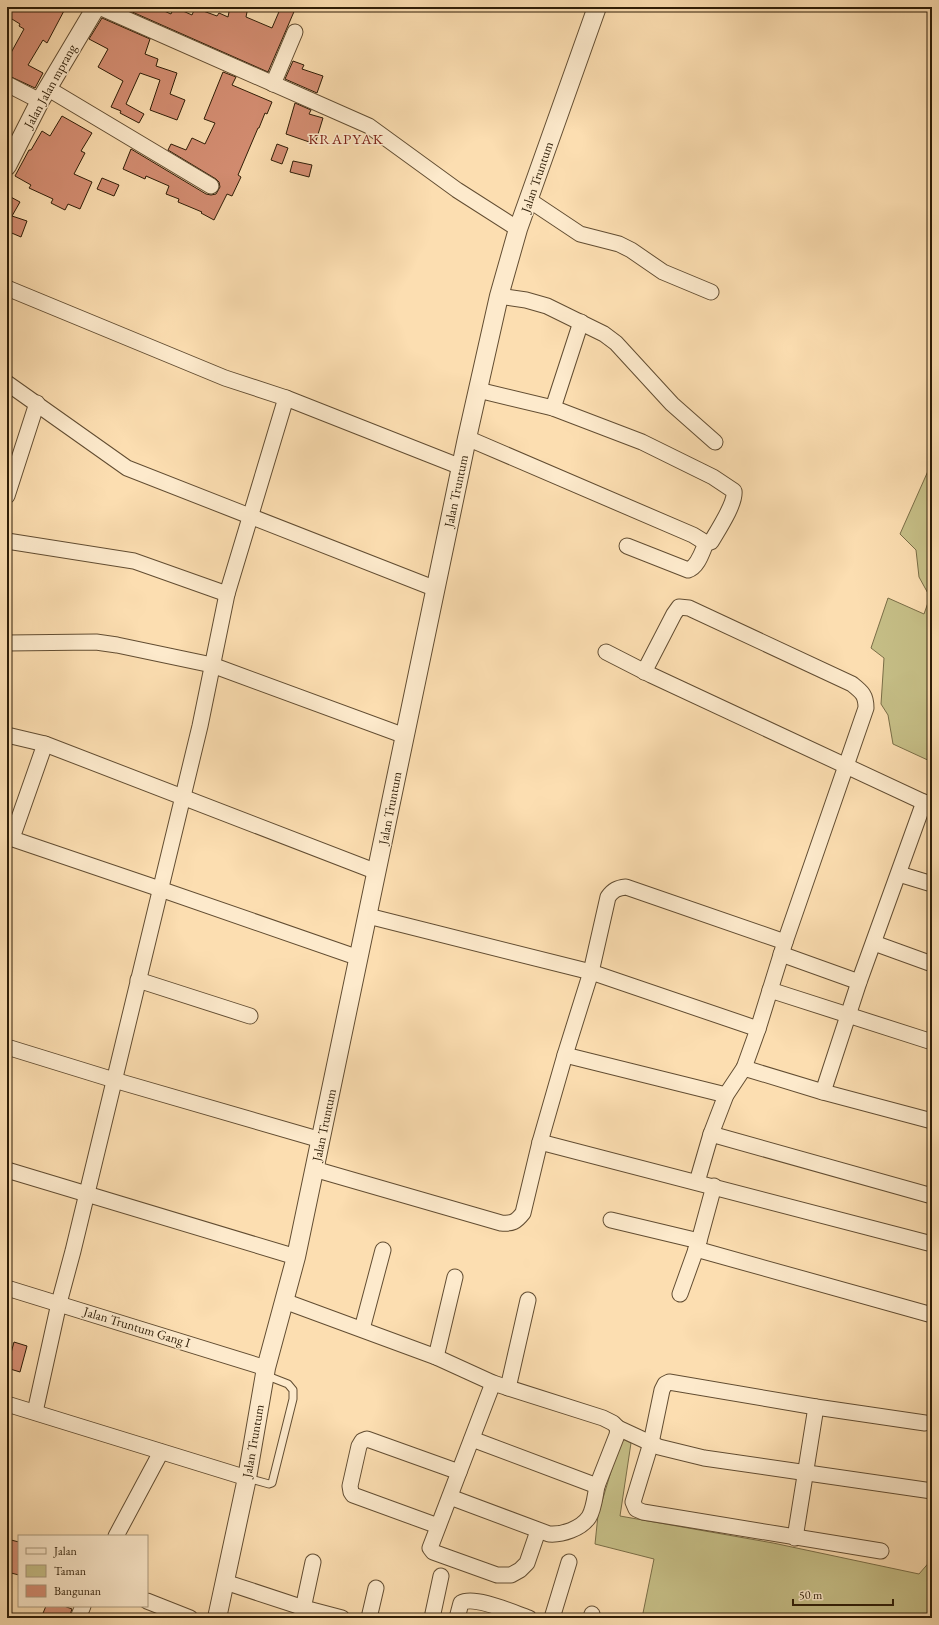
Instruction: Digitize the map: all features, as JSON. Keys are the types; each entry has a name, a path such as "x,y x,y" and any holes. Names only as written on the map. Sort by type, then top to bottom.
{"street":[{"name":"Jalan Jalan mprang","path":"7,166 11,148 96,7"},
{"path":"99,7 369,126 457,190 518,230"},
{"name":"Jalan Truntum","path":"217,1618 266,1372 296,1257 467,438 499,296 518,230 597,7"},
{"path":"273,84 295,32"},
{"path":"7,84 44,94 211,186"},
{"path":"529,200 580,234 619,244 631,250 663,272 711,292"},
{"path":"7,288 225,378 286,398 461,467"},
{"path":"499,296 526,300 547,306 581,322 616,343 672,404 715,442"},
{"path":"553,408 581,322"},
{"path":"7,383 127,468 436,589"},
{"path":"478,390 553,408 642,442 713,478 734,491 730,507 711,542 706,543 693,568 688,570 627,546"},
{"path":"35,1412 59,1303 87,1194 200,726 227,594 286,398"},
{"path":"7,496 37,403"},
{"path":"467,438 693,535 706,543"},
{"path":"7,541 111,559 134,561 227,594"},
{"path":"644,672 677,609 681,607 689,608 852,684 865,695 866,708 783,948 758,1029 744,1068 726,1095 711,1134 697,1182"},
{"path":"7,643 96,642 117,644 212,665 405,736"},
{"path":"606,652 644,672 928,804 899,874 859,982 823,1092"},
{"path":"7,734 45,744 377,872"},
{"path":"45,744 10,838 359,958"},
{"path":"899,874 932,884"},
{"path":"315,1166 487,1215 504,1216 523,1213 540,1142 565,1054 591,972 608,897 611,892 620,888 626,888 783,948 859,982"},
{"path":"368,916 591,972 758,1029"},
{"path":"874,943 932,964"},
{"path":"138,980 250,1016"},
{"path":"770,990 932,1042"},
{"path":"7,1046 114,1080 321,1140"},
{"path":"565,1054 726,1095"},
{"path":"744,1068 823,1092 932,1121"},
{"path":"711,1134 932,1196"},
{"path":"540,1142 714,1186 932,1244"},
{"path":"7,1170 296,1257"},
{"path":"680,1294 697,1245 714,1186"},
{"path":"611,1220 932,1315"},
{"path":"362,1329 383,1250"},
{"path":"436,1357 455,1276"},
{"name":"Jalan Truntum Gang I","path":"7,1288 59,1303 266,1372"},
{"path":"284,1300 436,1357 493,1383 603,1418 613,1423 618,1428 659,1447 704,1458 932,1491"},
{"path":"508,1388 528,1300"},
{"path":"881,1551 795,1538 644,1512 636,1509 633,1502 650,1443 662,1390 665,1384 670,1382 816,1407 925,1423"},
{"path":"493,1383 430,1548 433,1552 503,1576 511,1575 520,1570 526,1563 538,1531"},
{"path":"7,1404 246,1478"},
{"path":"795,1538 816,1407"},
{"path":"450,1497 549,1534 558,1534 572,1530 582,1524 589,1517 593,1508 597,1486 618,1435 618,1428"},
{"path":"438,1526 353,1495 350,1492 359,1446 362,1441 367,1439 459,1472"},
{"path":"472,1439 597,1486"},
{"path":"117,1535 161,1452"},
{"path":"302,1613 314,1562"},
{"path":"552,1618 569,1562"},
{"path":"432,1618 441,1576"},
{"path":"225,1582 302,1613 342,1618"},
{"path":"369,1618 376,1588"},
{"path":"457,1618 461,1603 469,1600 529,1618"},
{"path":"148,1602 190,1618"},
{"path":"78,1618 83,1607"}],"lane":[{"path":"246,1478 269,1484 272,1483 293,1399 293,1390 288,1384 266,1372"}],"green space":[{"path":"932,462 932,762 893,744 888,715 881,704 884,658 871,648 888,598 924,614 930,597 919,577 916,550 900,534"},
{"path":"621,1438 631,1443 620,1516 773,1543 919,1574 932,1559 932,1618 642,1618 654,1559 595,1544 598,1515"}],"building":[{"path":"7,7 66,7 47,43 43,40 28,65 43,73 35,88 7,75 7,60 24,29 19,26 20,24 7,16"},
{"path":"121,7 155,7 171,14 174,7 192,15 195,8 217,16 219,13 228,17 230,7 248,7 246,17 272,28 281,7 296,7 268,72"},
{"path":"102,18 150,39 145,54 158,59 156,66 177,73 170,94 185,100 177,120 150,110 160,80 140,73 126,104 144,114 139,123 120,113 121,111 111,107 123,81 98,67 108,49 89,39"},
{"path":"293,61 304,65 302,69 323,76 317,93 285,79"},
{"path":"223,72 236,77 232,85 272,102 267,114 265,113 258,128 238,175 241,177 232,196 227,194 214,220 201,213 202,212 178,202 179,199 166,194 169,186 146,176 145,179 123,169 131,149 206,194 216,194 220,187 219,182 216,179 168,150 171,144 186,150 192,138 205,144 215,123 204,119"},
{"path":"295,103 311,110 309,114 323,118 315,144 286,134"},
{"path":"62,116 92,133 81,151 85,153 74,174 92,182 80,209 68,204 65,210 51,203 53,199 29,188 31,185 15,176 29,150 31,150 42,131 50,136"},
{"path":"277,144 288,148 282,164 271,160"},
{"path":"293,161 312,165 309,177 290,172"},
{"path":"102,178 119,185 114,196 97,189"},
{"path":"7,195 20,202 12,216 27,221 21,237 7,231"},
{"path":"14,1342 27,1346 20,1372 7,1368"},
{"path":"7,1539 18,1542 18,1575 7,1572"},
{"path":"46,1607 67,1607 72,1609 69,1618 41,1618"}],"district":[{"name":"KRAPYAK","path":"346,138"}]}
